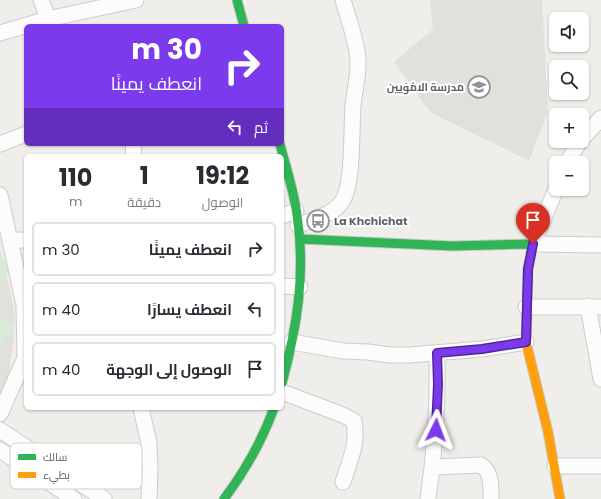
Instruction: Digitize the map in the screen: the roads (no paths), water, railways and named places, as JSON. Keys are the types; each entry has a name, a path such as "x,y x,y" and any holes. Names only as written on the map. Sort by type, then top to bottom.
{"street":[{"path":"41,0 48,20"},
{"path":"33,24 48,20 71,21 136,0"},
{"path":"237,0 243,24"},
{"path":"298,225 331,212 341,203 345,195 348,181 353,108 358,65 353,34 343,0"},
{"path":"0,33 24,26"},
{"path":"589,131 601,118"},
{"path":"0,144 24,135"},
{"path":"284,158 298,225 301,271 292,342 284,368"},
{"path":"0,195 24,301"},
{"path":"553,196 533,244 528,269 526,342 548,432 560,499"},
{"path":"284,217 298,225 452,246 533,244 601,245"},
{"path":"10,240 24,240"},
{"path":"284,286 300,287"},
{"path":"526,307 595,306 601,379"},
{"path":"292,342 343,351 390,355 482,349 526,342"},
{"path":"428,499 433,467 437,397 437,353"},
{"path":"0,414 22,373 24,363"},
{"path":"284,393 354,421 356,435 353,451 343,482"},
{"path":"141,410 149,443 149,499"},
{"path":"224,499 250,463 273,410"},
{"path":"0,430 20,443"},
{"path":"0,450 10,457"},
{"path":"248,480 250,463"},
{"path":"433,467 481,465 486,468 489,475 491,499"},
{"path":"555,466 601,466"},
{"path":"59,489 74,499"},
{"path":"89,489 104,499"}],"place":[{"name":"مدرسة الامُوَيين","path":"479,87"},
{"name":"La Khchichat","path":"318,221"}]}
